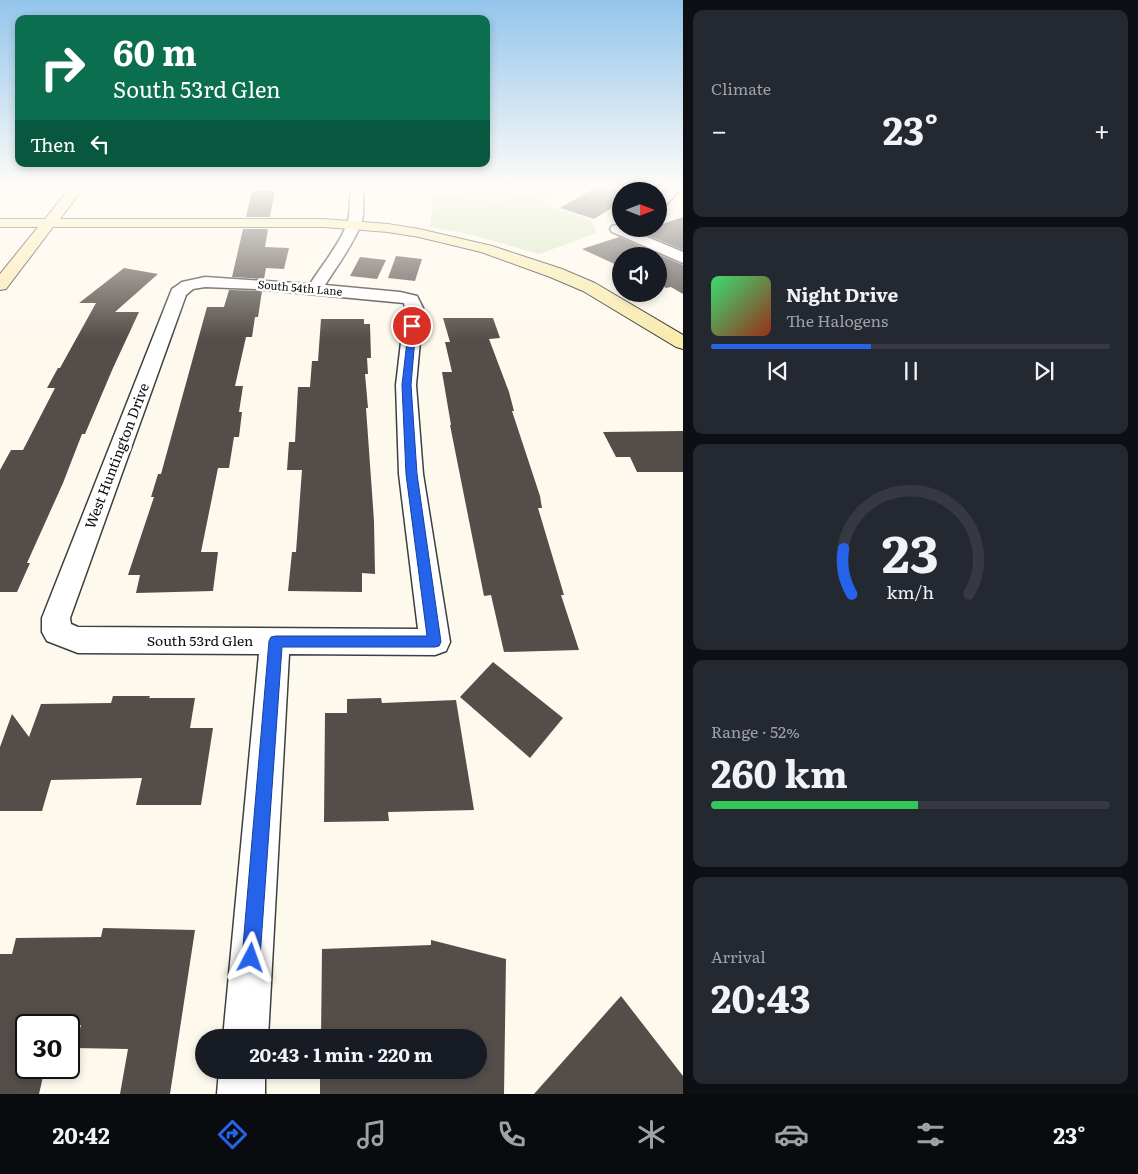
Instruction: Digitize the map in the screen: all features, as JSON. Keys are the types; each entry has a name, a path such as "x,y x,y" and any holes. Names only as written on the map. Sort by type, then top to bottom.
{"street":[{"path":"0,285 38,237"},
{"path":"315,289 343,237"},
{"path":"440,237 456,240 535,265 580,284 624,307 683,343"},
{"path":"636,238 683,258"},
{"name":"South 54th Lane","path":"188,285 205,282 256,284 400,297 411,300 414,308 406,385 412,474 435,642"},
{"name":"West Huntington Drive","path":"58,632 56,618 178,292 188,285"},
{"name":"South 53rd Glen","path":"58,632 78,640 435,642"},
{"path":"246,1029 276,641"},
{"path":"241,1094 242,1079"}],"green space":[{"path":"479,237 586,237 539,254"}],"building":[{"path":"241,237 267,237 265,247 289,248 284,269 266,268 264,279 232,277"},
{"path":"668,237 683,237 683,250 655,238"},
{"path":"616,238 621,238 642,247 612,247 612,263 582,249"},
{"path":"396,256 422,259 415,281 388,278"},
{"path":"360,257 386,260 377,279 350,276"},
{"path":"667,258 683,265 683,294 671,287 667,288"},
{"path":"124,268 158,274 115,312 139,312 85,434 82,434 63,483 27,563 30,563 17,592 0,592 0,470 11,450 23,450 55,388 47,388 96,303 79,303"},
{"path":"229,290 262,291 258,317 255,317 252,337 246,337 235,386 243,386 239,412 242,412 239,437 234,437 229,468 218,468 201,552 218,552 213,591 136,593 140,575 128,575 154,497 151,497 158,474 161,474 207,307 224,307"},
{"path":"443,318 493,318 500,338 489,339 509,392 514,411 512,411 540,496 542,508 538,508 564,595 561,595 579,650 504,652 491,595 484,596 450,425 442,372 452,372 445,342 450,342"},
{"path":"321,319 364,319 364,324 370,324 371,358 367,358 368,374 365,374 374,521 375,574 362,573 362,592 288,591 292,552 296,552 302,470 287,470 289,442 295,442 298,387 310,387 312,361 318,361"},
{"path":"683,431 683,472 637,472 630,457 616,457 603,432"},
{"path":"493,662 563,718 530,758 460,697"},
{"path":"113,696 195,698 190,728 213,728 201,805 136,805 142,778 51,780 42,811 0,811 0,747 12,714 29,737 41,704 111,703"},
{"path":"381,698 382,703 456,700 474,810 388,812 389,821 324,822 325,713 347,713 347,699"},
{"path":"103,928 195,930 170,1094 120,1094 128,1049 80,1048 80,1014 15,1014 15,1079 42,1079 39,1094 0,1094 0,954 12,954 16,938 101,937"},
{"path":"431,940 506,959 504,1094 320,1094 320,1079 487,1079 487,1029 321,1029 322,949 431,945"},
{"path":"621,996 683,1076 683,1094 534,1094"}],"route":[{"path":"251,958 276,641 435,642 412,474 406,385 412,326"}]}
